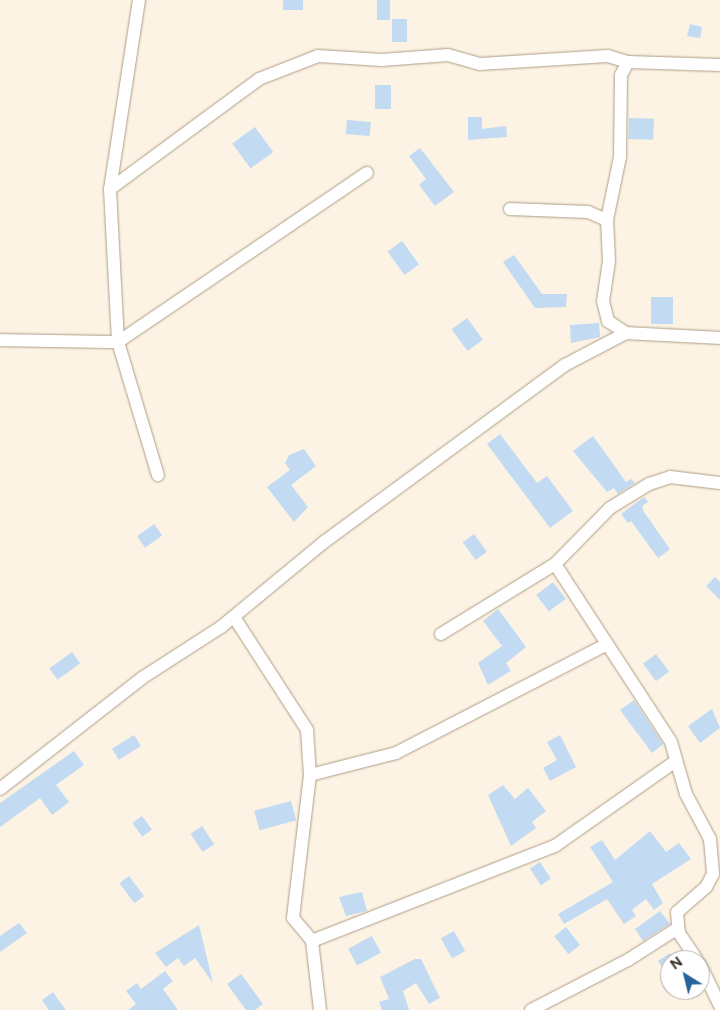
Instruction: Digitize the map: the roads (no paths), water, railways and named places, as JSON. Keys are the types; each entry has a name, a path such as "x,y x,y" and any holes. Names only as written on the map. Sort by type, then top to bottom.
{"street":[{"path":"138,0 110,189 118,342 158,474"},
{"path":"110,189 259,79 318,56 382,60 448,55 480,64 608,56 628,62 720,65"},
{"path":"628,62 621,75 620,157 607,220 609,261 602,301 608,321 626,333 720,338"},
{"path":"0,340 118,342 367,173"},
{"path":"510,209 588,212 607,220"},
{"path":"0,789 142,678 234,616 324,542 557,371 626,333"},
{"path":"441,634 555,564 610,508 650,484 670,477 720,482"},
{"path":"555,564 671,742 686,794 710,839 714,858 706,888 677,912 678,928 691,950"},
{"path":"234,616 307,730 310,775 293,918 312,941 320,1010"},
{"path":"310,775 396,753 607,644"},
{"path":"312,941 555,846 676,761"},
{"path":"531,1010 628,960 678,928"},
{"path":"710,985 720,1006"}]}
